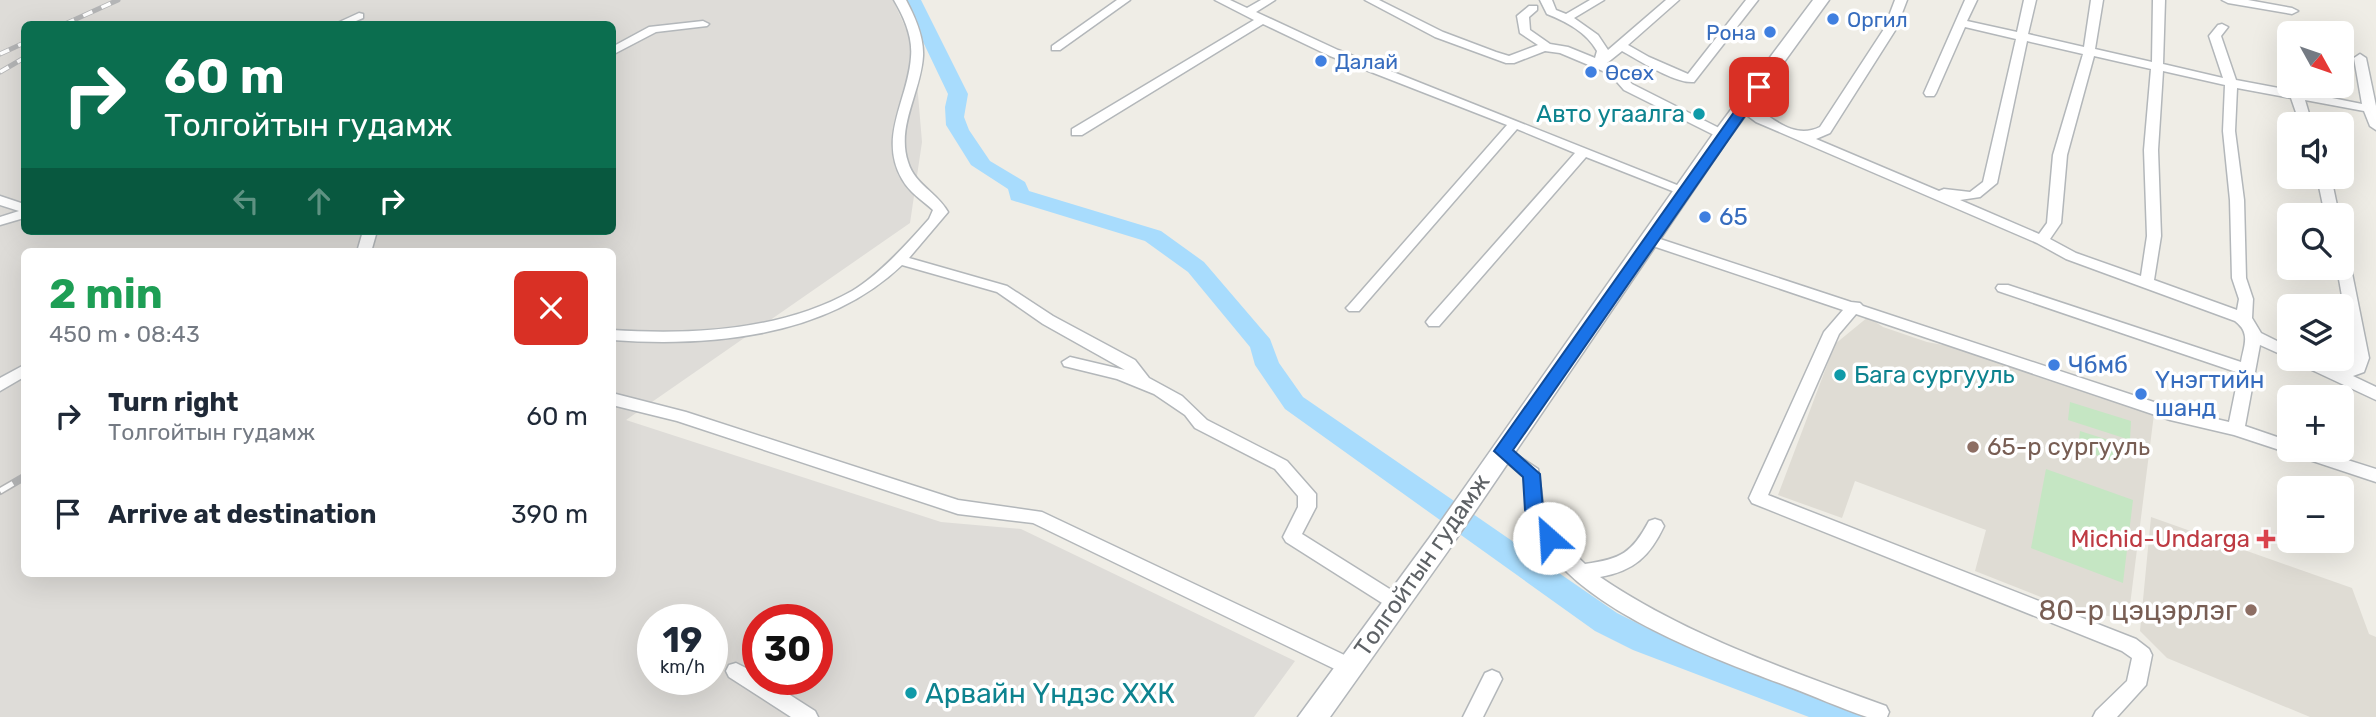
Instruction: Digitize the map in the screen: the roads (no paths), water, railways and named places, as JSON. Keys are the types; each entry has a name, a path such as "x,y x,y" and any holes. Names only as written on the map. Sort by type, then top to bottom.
{"main road":[{"name":"Толгойтын гудамж","path":"1313,717 1439,544 1652,241 1722,135 1821,0"}],"street":[{"path":"616,335 663,340 721,335 820,310 860,292 928,230 941,212 908,178 899,152 897,127 914,75 917,47 900,0"},
{"path":"1056,48 1124,0"},
{"path":"1221,0 1334,53 1685,191"},
{"path":"1247,12 1269,0"},
{"path":"1371,0 1420,26 1494,56 1510,60 1524,51 1545,45"},
{"path":"1546,0 1551,12 1567,18 1600,44 1603,51 1599,64"},
{"path":"1567,18 1575,0"},
{"path":"1567,18 1598,0"},
{"path":"1599,64 1673,0"},
{"path":"1621,45 1645,60 1690,79 1752,0"},
{"path":"1793,134 1811,137 1825,130 1889,29 1901,0"},
{"path":"1930,93 1971,0"},
{"path":"1744,107 1760,119 1886,176 1955,197 1975,196 1984,191 1990,183 2030,0"},
{"path":"2042,240 2054,223 2060,155 2089,52 2097,0"},
{"path":"2146,283 2153,264 2151,150 2159,68 2159,0"},
{"path":"2228,0 2292,11"},
{"path":"1533,9 1523,16 1524,31 1545,45 1614,71 1628,87 1722,135"},
{"path":"348,21 359,16"},
{"path":"1077,132 1263,19"},
{"path":"616,50 653,29 702,23"},
{"path":"1961,23 2231,83 2277,88"},
{"path":"2222,27 2214,36 2231,83 2229,131 2237,200 2239,278 2246,299 2244,319"},
{"path":"2360,58 2376,126"},
{"path":"2326,98 2373,110"},
{"path":"1354,308 1515,124"},
{"path":"1434,322 1583,152"},
{"path":"1918,186 2042,240 2071,256 2199,300 2244,319 2252,327 2254,336 2236,429"},
{"path":"0,200 21,207"},
{"path":"0,221 21,215"},
{"path":"1652,241 1855,306 2176,416 2236,429 2277,443"},
{"path":"897,259 1002,289 1048,320 1129,364 1142,381"},
{"path":"2340,375 2358,368 2361,358 2346,280"},
{"path":"2003,288 2248,370"},
{"path":"1855,306 1832,332 1758,498 2129,645 2141,655 2136,685 2103,717"},
{"path":"2254,336 2277,347"},
{"path":"1070,362 1114,370 1142,381 1194,412 1201,424 1281,465 1295,477 1308,500 1292,537 1397,603"},
{"path":"2331,371 2376,394"},
{"path":"0,384 21,372"},
{"path":"616,400 680,416 958,507 1036,517 1350,667"},
{"path":"1498,457 1532,474 1532,496 1540,524 1559,551 1583,572 1649,618 1695,641 1879,712"},
{"path":"2334,462 2376,476"},
{"path":"1583,572 1620,568 1648,543 1655,526"},
{"path":"736,671 808,717"},
{"path":"1473,717 1492,679"}],"waterway":[{"path":"912,0 958,94 954,117 956,125 981,165 1018,186 1019,195 1153,236 1196,267 1261,345 1267,365 1294,403 1606,622 1644,641 1846,717"}],"railway":[{"path":"72,21 118,0"},
{"path":"0,54 21,44"},
{"path":"0,72 21,60"},
{"path":"0,491 21,479"}],"place":[{"name":"Оргил","path":"1833,19"},
{"name":"Рона","path":"1770,32"},
{"name":"Далай","path":"1321,61"},
{"name":"Өсөх","path":"1591,72"},
{"name":"Авто угаалга","path":"1699,114"},
{"name":"65","path":"1705,217"},
{"name":"Чбмб","path":"2054,365"},
{"name":"Бага сургууль","path":"1840,375"},
{"name":"Үнэгтийн шанд","path":"2141,394"},
{"name":"65-р сургууль","path":"1973,447"},
{"name":"Michid-Undarga","path":"2266,539"},
{"name":"80-р цэцэрлэг","path":"2251,610"},
{"name":"Арвайн Үндэс ХХК","path":"911,693"}]}
